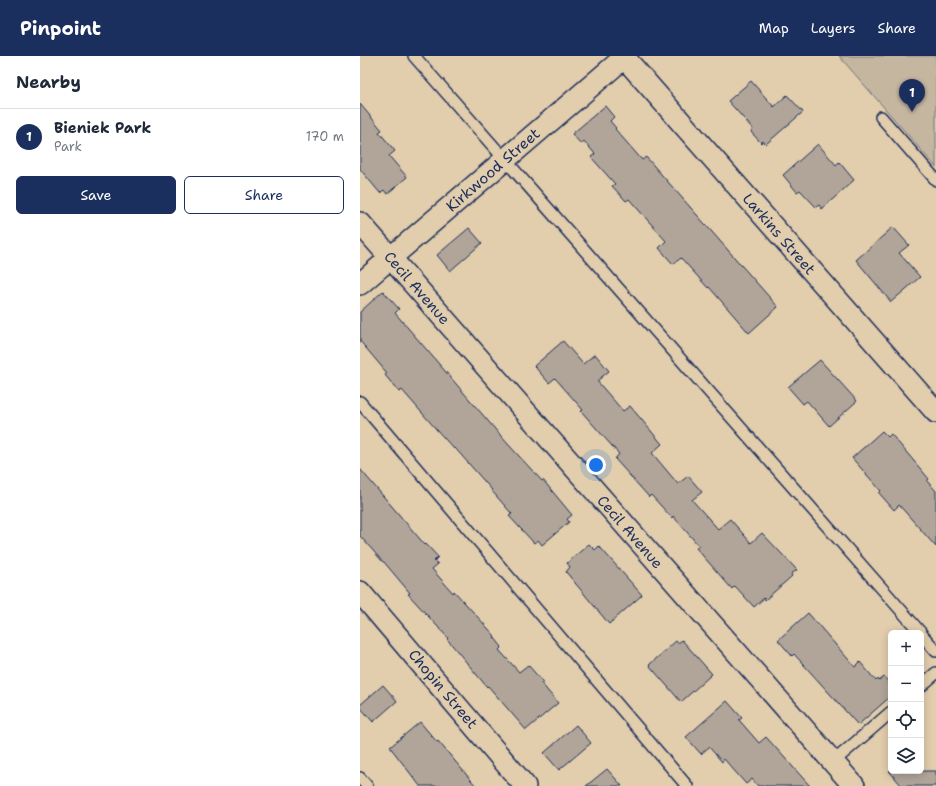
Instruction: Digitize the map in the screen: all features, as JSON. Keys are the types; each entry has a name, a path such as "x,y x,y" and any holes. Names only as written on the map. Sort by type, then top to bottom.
{"street":[{"name":"Kirkwood Street","path":"360,284 624,56"},
{"name":"Larkins Street","path":"624,56 936,412"},
{"name":"Cecil Avenue","path":"360,223 854,786"},
{"name":"Chopin Street","path":"360,592 526,786"}],"lane":[{"path":"414,56 918,630"},
{"path":"881,117 936,180"},
{"path":"360,402 687,786"},
{"path":"924,636 936,650"},
{"path":"924,683 936,673"},
{"path":"833,762 888,715"},
{"path":"360,778 367,786"}],"shaded area":[{"path":"839,56 936,56 936,167"}],"building":[{"path":"751,81 774,107 787,95 803,112 766,144 763,141 761,143 751,132 753,129 728,101"},
{"path":"360,104 382,130 379,132 395,151 389,156 407,177 387,194 384,190 380,193 360,169"},
{"path":"605,106 614,117 610,121 616,128 615,129 642,160 646,157 778,307 749,333 709,287 708,288 681,258 673,264 659,248 666,241 629,199 626,201 612,186 615,184 591,157 595,154 584,141 581,144 572,134"},
{"path":"818,144 836,165 839,162 854,180 822,209 819,205 816,207 800,190 797,192 783,175"},
{"path":"893,227 909,245 899,253 920,277 891,302 856,260"},
{"path":"469,228 482,243 450,271 437,255"},
{"path":"383,291 399,309 395,313 507,443 542,481 543,480 572,515 567,519 569,522 542,545 538,540 534,543 509,516 512,514 492,490 402,390 399,392 385,375 387,373 360,341 360,312"},
{"path":"563,341 583,364 595,354 609,371 597,381 623,411 630,406 662,444 652,453 678,484 688,476 702,492 692,500 718,529 730,519 751,543 762,533 797,570 765,600 764,598 754,607 735,586 732,589 696,548 699,546 673,516 672,518 651,495 649,497 615,459 619,454 581,411 583,410 555,378 549,383 534,366"},
{"path":"820,360 857,401 829,426 807,401 803,404 788,387"},
{"path":"882,431 888,437 891,434 929,479 927,481 936,491 936,547 899,505 894,510 879,493 881,491 852,458"},
{"path":"360,469 425,545 426,544 438,557 434,561 438,564 432,569 495,636 494,637 502,647 499,650 519,672 528,665 543,682 541,683 558,703 526,730 488,686 487,687 447,639 448,638 408,594 410,593 360,536"},
{"path":"589,544 595,550 599,546 642,595 609,624 566,572 570,567 567,563"},
{"path":"808,613 855,667 860,662 876,681 878,679 879,681 884,677 888,682 888,699 858,725 794,654 792,656 778,640"},
{"path":"682,640 712,674 681,702 649,665 676,641 678,643"},
{"path":"383,685 397,701 373,722 360,707 360,705"},
{"path":"727,701 742,718 739,720 759,743 766,737 810,786 758,786 752,779 746,784 724,759 722,762 709,747 701,754 686,737"},
{"path":"420,722 476,786 420,786 390,747"},
{"path":"576,725 591,743 559,770 544,753"},
{"path":"607,769 622,786 586,786"},
{"path":"924,771 936,771 936,786 902,786 892,774 924,774"}],"place":[{"name":"Bieniek Park","path":"912,112"}]}
